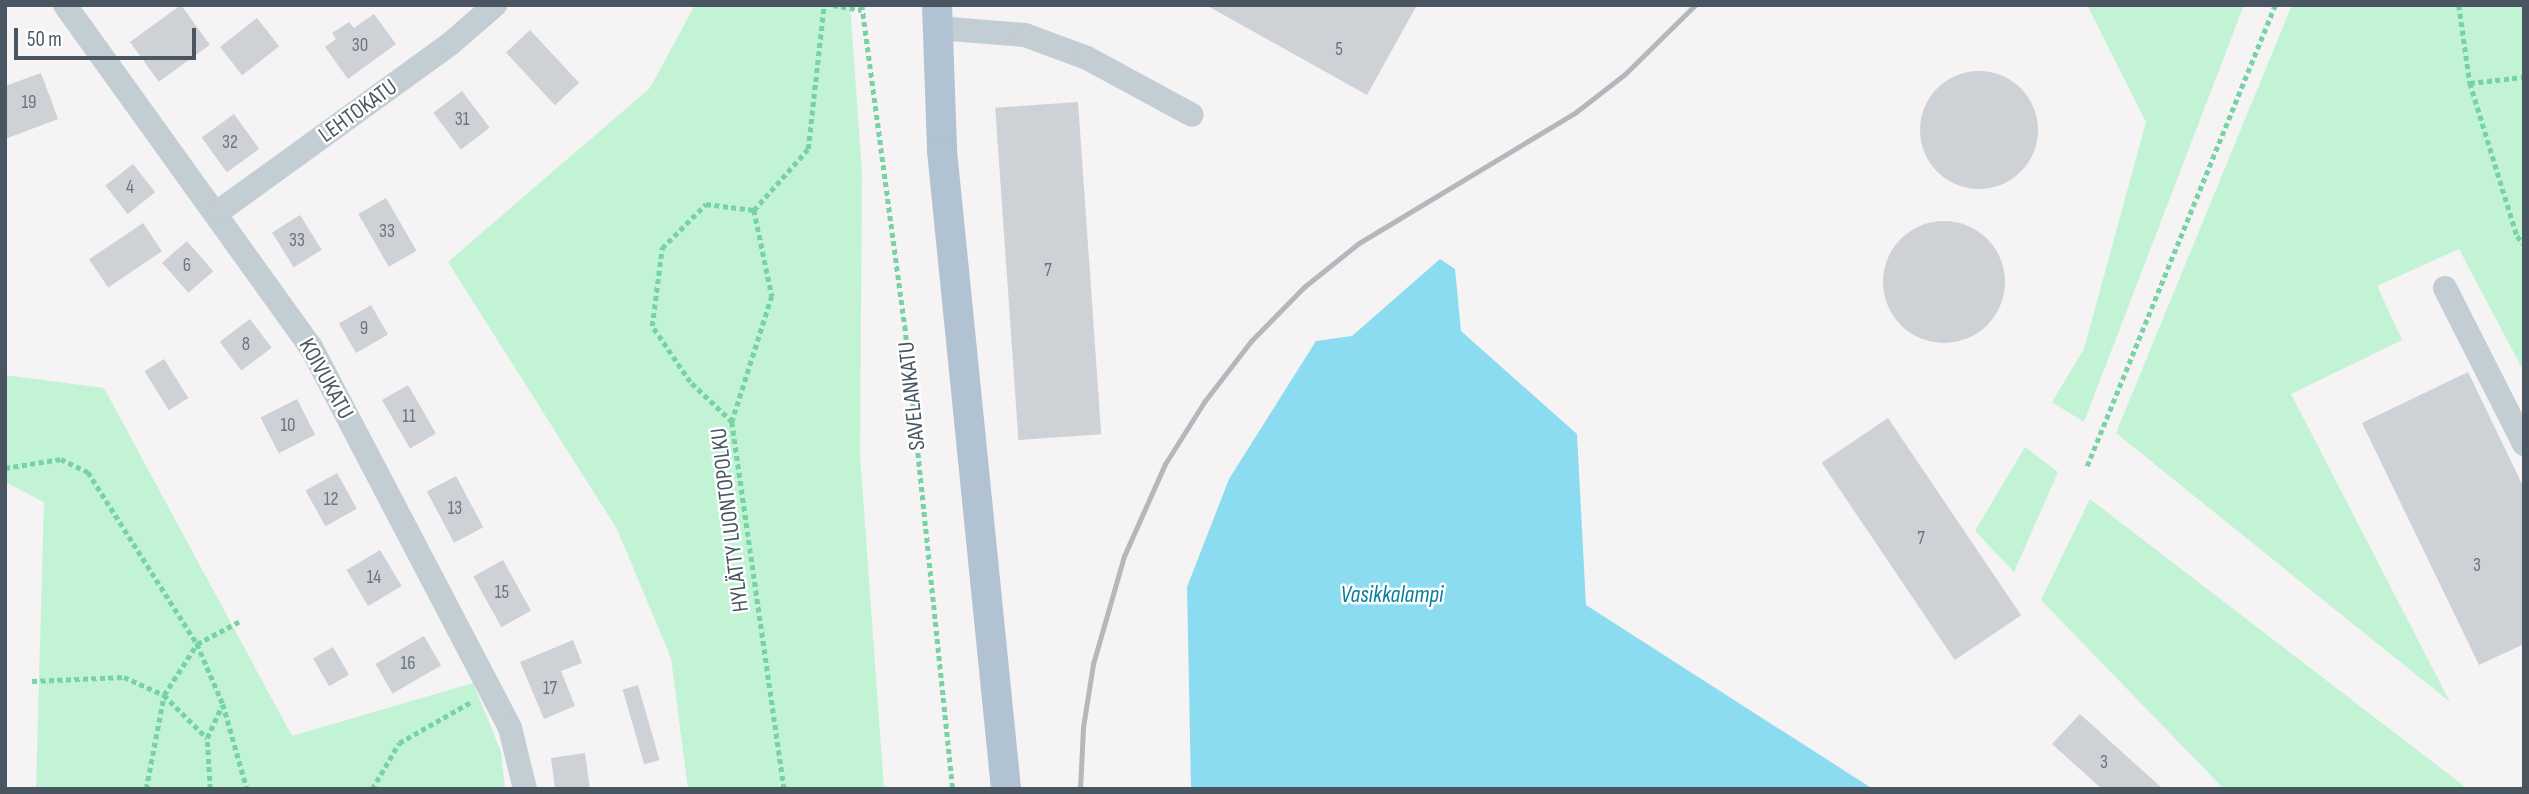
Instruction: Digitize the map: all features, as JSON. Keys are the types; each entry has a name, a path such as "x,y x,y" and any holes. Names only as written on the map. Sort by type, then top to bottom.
{"main road":[{"path":"938,17 942,151 1006,789"}],"street":[{"name":"KOIVUKATU","path":"65,5 218,212 311,347 510,728 525,789"},
{"name":"LEHTOKATU","path":"218,212 450,44 495,5"},
{"path":"938,17 1025,35 1087,58 1192,115"},
{"path":"2445,288 2524,444"}],"path":[{"path":"732,422 690,382 652,326 662,248 706,204 754,210 808,149 824,5"},
{"path":"833,5 862,8"},
{"path":"2087,466 2275,5"},
{"path":"2459,5 2470,83 2524,244"},
{"name":"SAVELANKATU","path":"862,8 905,326 953,789"},
{"path":"2470,83 2524,77"},
{"name":"HYLÄTTY LUONTOPOLKU","path":"754,210 772,296 732,422 784,789"},
{"path":"5,468 61,460 88,472 197,644 223,704 247,789"},
{"path":"146,789 164,695 197,644 242,620"},
{"path":"32,681 124,677 164,695 207,738"},
{"path":"372,789 399,743 490,691"},
{"path":"210,789 207,738 223,704"}],"green space":[{"path":"695,5 850,5 862,173 860,454 884,789 688,789 671,658 617,529 448,262 650,88"},
{"path":"2087,5 2244,5 2084,422 2052,402 2084,349 2146,122"},
{"path":"2292,5 2524,5 2524,372 2459,249 2377,286 2402,340 2291,394 2450,702 2116,433"},
{"path":"5,375 104,388 292,736 473,683 501,752 505,789 36,789 44,502 5,482"},
{"path":"2025,447 2058,472 2014,572 1975,531"},
{"path":"2090,499 2466,789 2224,789 2041,600"}],"water":[{"name":"Vasikkalampi","path":"1440,259 1455,269 1461,331 1577,434 1586,605 1873,789 1191,789 1187,587 1229,479 1316,341 1352,336"}],"building":[{"path":"181,5 210,45 159,82 130,42"},
{"path":"1206,5 1417,5 1367,95"},
{"path":"374,14 396,44 348,79 325,47 336,39 332,33 349,22 354,28"},
{"path":"257,18 279,46 242,75 220,47"},
{"path":"530,30 579,83 555,105 506,53"},
{"path":"1979,71 2002,76 2021,88 2033,107 2038,130 2033,153 2021,172 2002,184 1979,189 1956,184 1937,172 1925,153 1920,130 1925,107 1937,88 1956,76"},
{"path":"41,73 58,119 5,139 5,86"},
{"path":"462,91 490,128 461,149 433,113"},
{"path":"1078,102 1101,434 1018,440 995,108"},
{"path":"234,114 259,149 227,172 202,138"},
{"path":"133,164 155,192 128,214 105,186"},
{"path":"386,198 416,251 389,267 358,214"},
{"path":"300,215 322,250 294,267 272,232"},
{"path":"1944,221 1967,225 1987,239 2001,259 2005,282 2001,305 1987,325 1967,339 1944,343 1921,339 1901,325 1887,305 1883,282 1887,259 1901,239 1921,225"},
{"path":"143,223 162,251 108,288 89,259"},
{"path":"187,241 213,271 188,293 162,263"},
{"path":"371,305 388,334 356,353 339,324"},
{"path":"250,319 272,348 241,371 220,342"},
{"path":"164,359 188,398 169,410 144,371"},
{"path":"2468,372 2524,488 2524,644 2479,665 2362,423"},
{"path":"408,385 436,433 410,448 382,400"},
{"path":"297,399 315,435 279,453 260,418"},
{"path":"1888,418 2021,615 1955,660 1822,463"},
{"path":"337,473 357,509 325,526 306,490"},
{"path":"456,476 483,527 454,543 427,491"},
{"path":"380,550 402,586 368,606 347,570"},
{"path":"503,560 531,611 501,627 473,576"},
{"path":"424,636 441,665 393,693 376,664"},
{"path":"573,640 582,663 561,671 575,706 544,719 520,662"},
{"path":"333,647 349,675 329,686 313,658"},
{"path":"638,685 659,760 644,764 623,689"},
{"path":"2080,714 2163,789 2102,789 2052,744"},
{"path":"585,753 590,789 555,789 551,758"}],"railway":[{"path":"1080,789 1083,727 1093,664 1124,556 1165,464 1204,402 1251,341 1304,287 1359,243 1576,112 1625,74 1695,5"}]}
